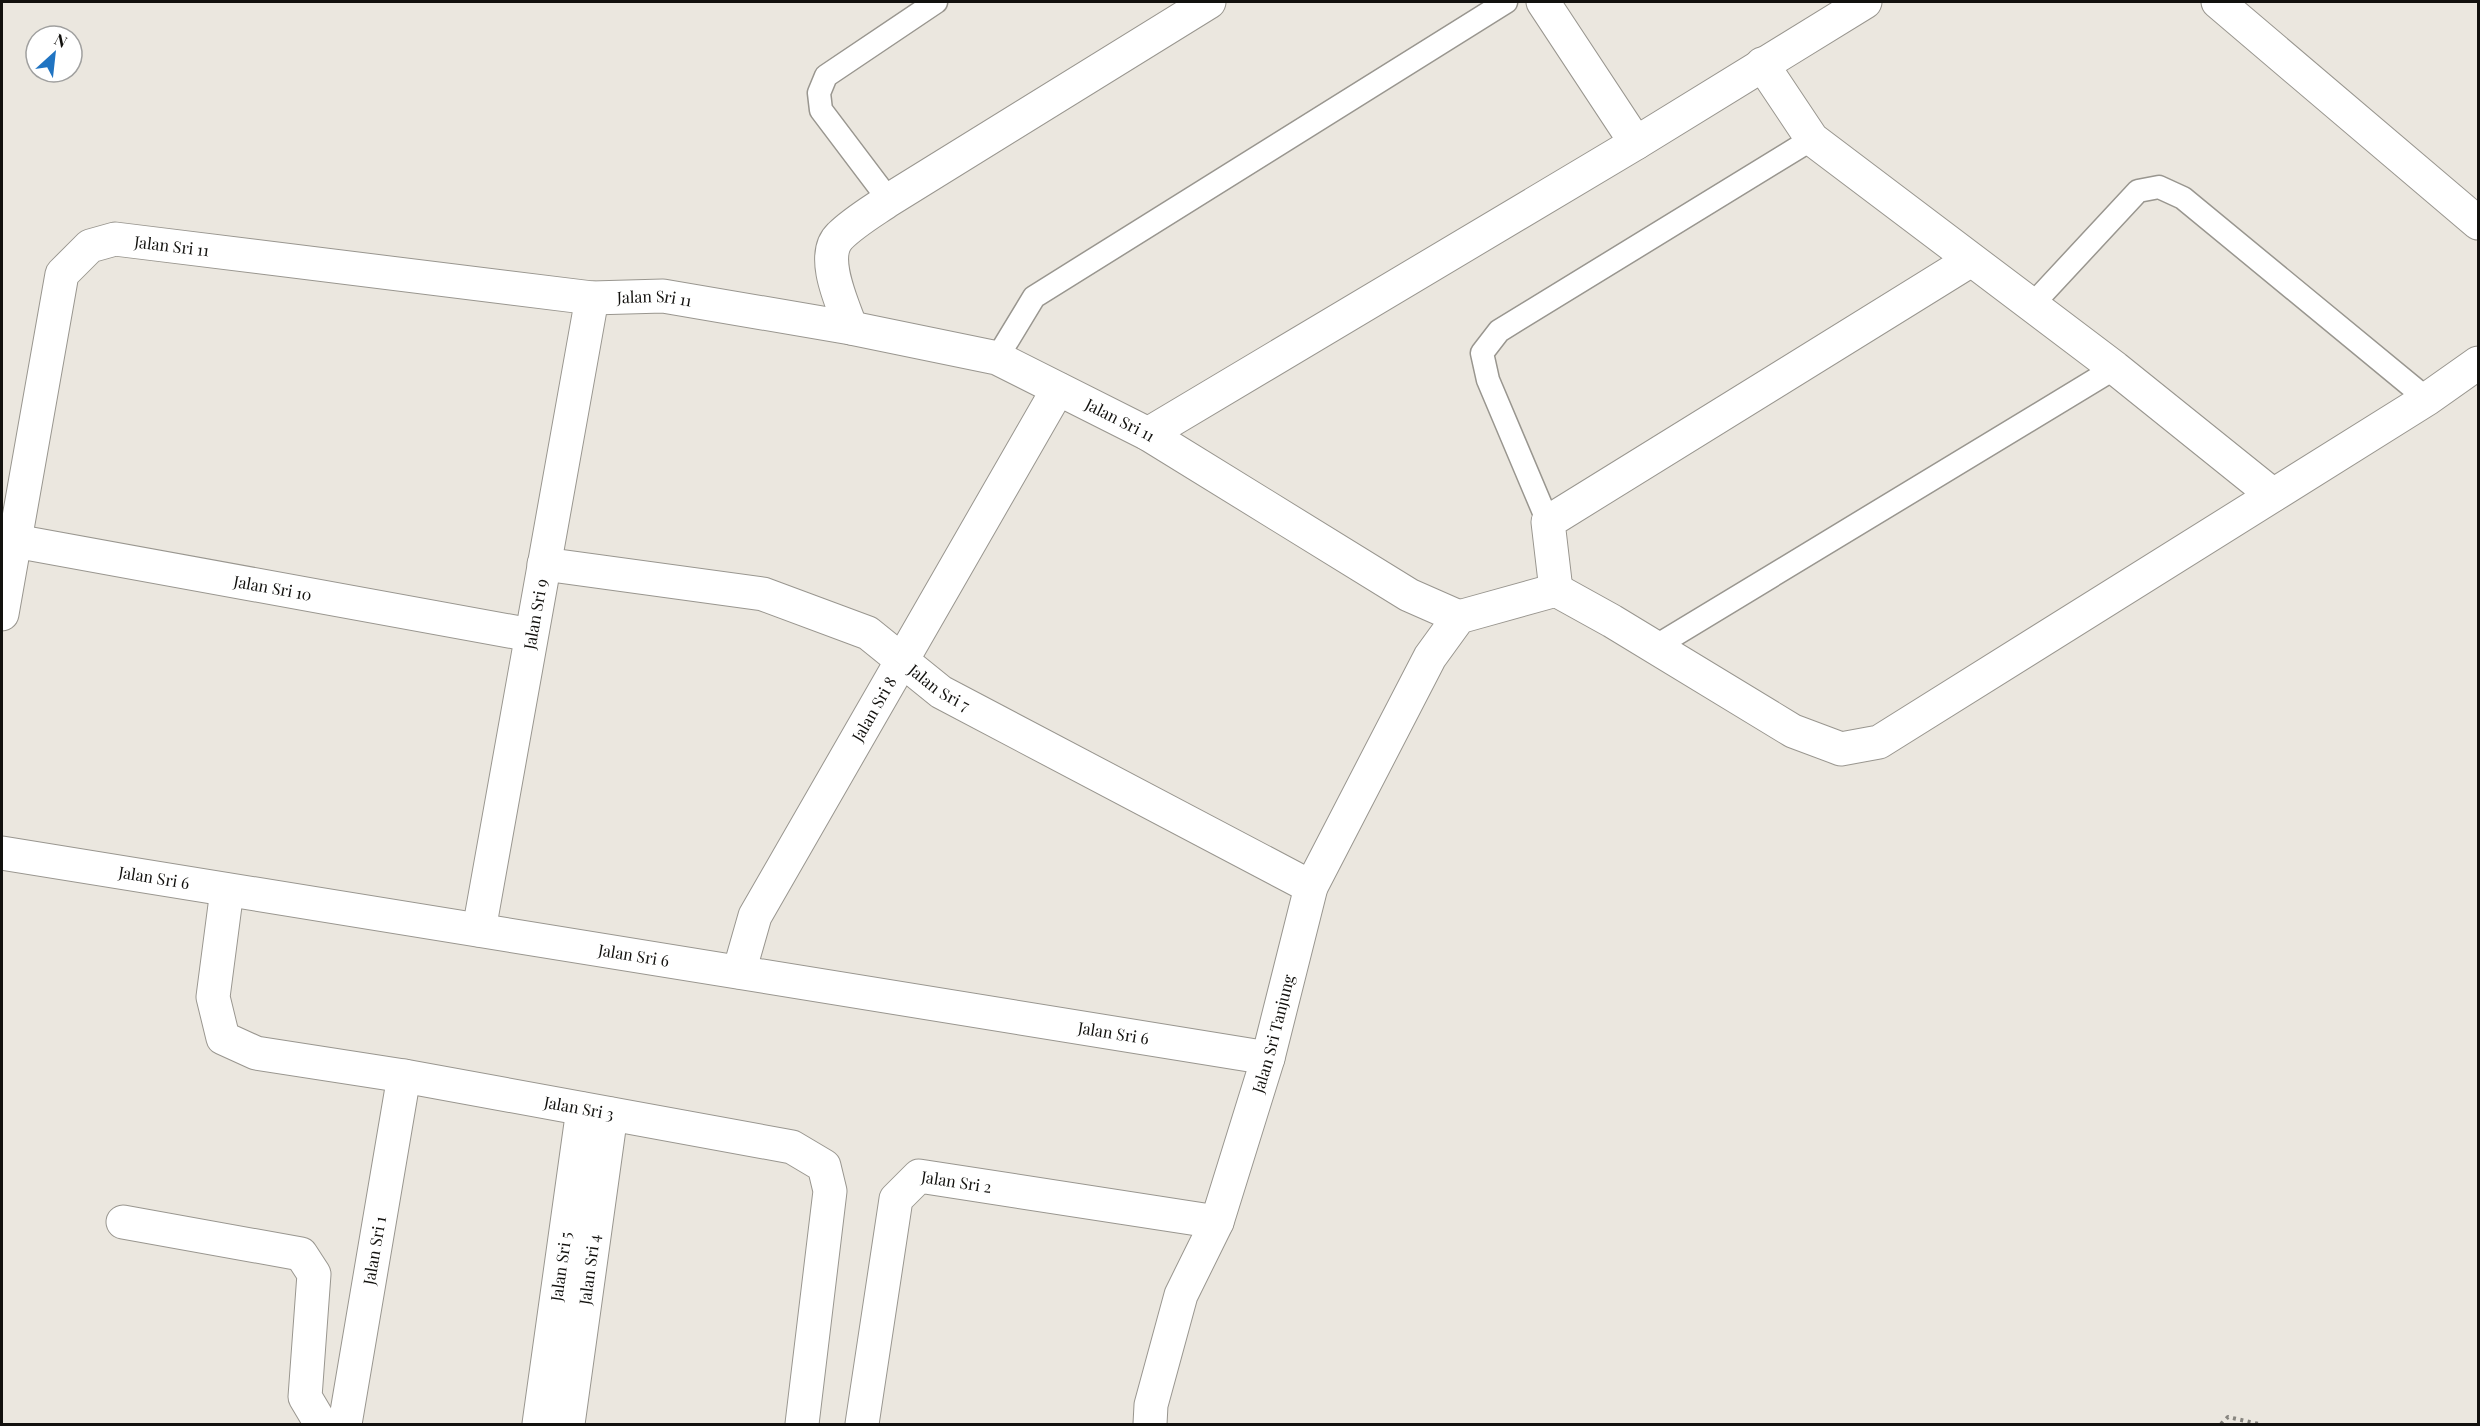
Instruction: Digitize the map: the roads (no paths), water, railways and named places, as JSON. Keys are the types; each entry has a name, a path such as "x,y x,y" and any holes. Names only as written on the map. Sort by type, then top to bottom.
{"street":[{"path":"851,328 834,278 832,256 838,237 889,200 1209,2"},
{"path":"1543,2 1636,143"},
{"path":"1148,434 1636,143 1865,2"},
{"path":"2218,2 2478,224"},
{"path":"1762,64 1812,139 2115,368 2273,495"},
{"name":"Jalan Sri 11","path":"15,541 62,274 90,246 115,239 592,298 663,296 851,328 997,358 1148,434 1409,595 1458,617"},
{"path":"1556,590 1548,522 1971,260"},
{"name":"Jalan Sri 9","path":"479,930 592,298"},
{"path":"1458,617 1556,590 1612,621 1793,731 1841,749 1879,742 2427,399 2478,363"},
{"name":"Jalan Sri 8","path":"739,972 755,916 1058,388"},
{"path":"2,615 15,541"},
{"name":"Jalan Sri 10","path":"15,541 531,635"},
{"name":"Jalan Sri 7","path":"544,564 764,594 868,633 941,692 1311,886"},
{"name":"Jalan Sri Tanjung","path":"1150,1425 1151,1405 1180,1294 1217,1222 1268,1058 1311,886 1430,657 1458,617"},
{"name":"Jalan Sri 6","path":"2,853 1268,1058"},
{"name":"Jalan Sri 3","path":"227,890 213,997 223,1038 256,1053 404,1076 792,1147 824,1166 830,1191 802,1425"},
{"name":"Jalan Sri 1","path":"345,1425 404,1076"},
{"name":"Jalan Sri 5","path":"539,1425 597,1112"},
{"name":"Jalan Sri 4","path":"568,1425 597,1112"},
{"name":"Jalan Sri 2","path":"862,1425 896,1199 919,1176 1217,1222"},
{"path":"123,1222 301,1254 314,1274 305,1397 321,1425"}],"lane":[{"path":"889,200 820,111 819,93 826,76 936,2"},
{"path":"997,358 1034,297 1506,2"},
{"path":"1548,522 1488,380 1482,353 1499,331 1812,139"},
{"path":"2032,305 2138,191 2159,187 2183,198 2427,399"},
{"path":"1653,648 2115,368"}]}
